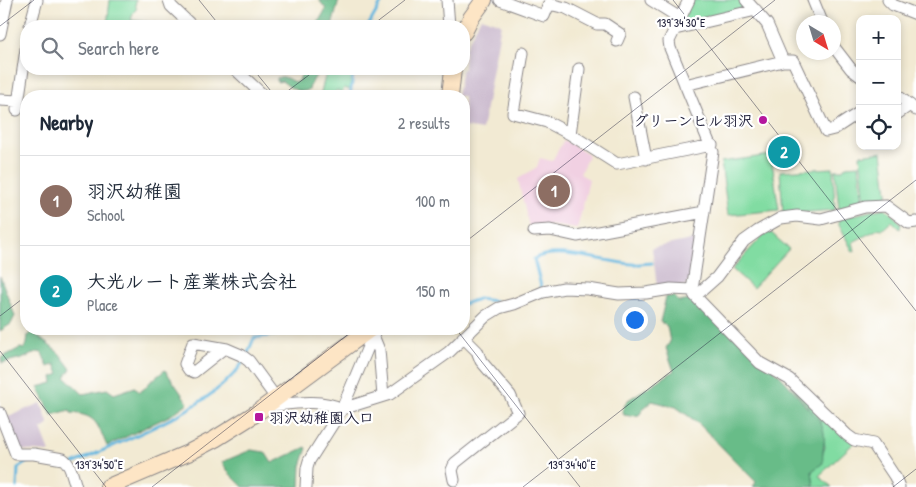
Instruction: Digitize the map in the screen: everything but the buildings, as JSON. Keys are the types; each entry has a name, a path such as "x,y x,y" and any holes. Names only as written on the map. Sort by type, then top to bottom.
{"street":[{"path":"0,34 7,0"},
{"path":"32,20 37,0"},
{"path":"169,0 171,6 186,20"},
{"path":"470,22 484,0"},
{"path":"500,0 544,16 549,4 566,8 597,24 605,24 620,34 617,41"},
{"path":"651,0 680,18"},
{"path":"689,0 669,41 670,48 712,145 713,152 692,290 695,296 760,363 789,379 847,435 854,440 873,444 895,477 899,487"},
{"path":"746,0 767,24 783,61"},
{"path":"813,0 819,15"},
{"path":"888,0 893,5 916,14"},
{"path":"449,2 450,20"},
{"path":"675,29 756,10"},
{"path":"523,53 513,113 547,122 618,164 712,145"},
{"path":"841,56 851,70 856,73"},
{"path":"685,85 793,60 826,131 834,129 856,115"},
{"path":"570,134 580,69"},
{"path":"0,100 17,106 22,75"},
{"path":"241,75 258,90"},
{"path":"451,90 452,75"},
{"path":"634,97 646,159"},
{"path":"901,98 913,108"},
{"path":"901,112 913,108"},
{"path":"470,331 486,316 499,308 543,292 564,288 588,289 619,294 646,293 671,289 692,290 699,293 717,277 744,241 781,218 797,216 821,219 865,207 886,206 909,224 916,222"},
{"path":"534,230 550,230 577,236 704,212"},
{"path":"108,487 188,453 215,439 365,335"},
{"path":"306,487 309,461 342,409 370,335"},
{"path":"373,335 379,350 383,396"},
{"path":"270,402 318,403 342,409 390,394 436,362 464,337 477,351 481,361 510,395 518,413 456,463 452,470 454,480"},
{"path":"223,348 241,355 249,361 270,402"},
{"path":"0,414 16,454 34,454 63,459 70,469 76,487"}],"shaded area":[{"path":"481,17 501,24 482,130 470,128 470,90 458,90 461,75 470,75 470,39"},
{"path":"564,140 589,154 580,174 589,179 577,229 552,225 529,227 518,179 537,167 540,158 552,161"},
{"path":"696,239 689,281 685,286 657,287 652,248"},
{"path":"41,403 49,425 41,429 50,452 18,450 5,418"}],"green space":[{"path":"110,0 136,0 135,6 137,8 131,20 108,20"},
{"path":"319,0 339,0 334,20 320,20 326,9"},
{"path":"692,0 741,0 750,10 681,24"},
{"path":"301,75 317,75 309,90 296,90 282,81 277,82 277,78 285,77 296,82"},
{"path":"325,75 352,75 350,90 344,88 343,90 322,90"},
{"path":"882,152 888,201 865,204 860,155"},
{"path":"771,155 779,210 728,215 721,162"},
{"path":"859,165 863,204 839,210 835,170 843,170 846,166"},
{"path":"833,168 835,210 783,214 780,171"},
{"path":"885,208 901,223 900,229 892,221 882,230 880,228 853,242 855,251 853,252 838,223 840,218"},
{"path":"768,230 789,249 753,288 732,269"},
{"path":"0,276 15,316 11,324 0,331"},
{"path":"674,296 679,302 696,299 781,376 819,420 824,433 823,463 812,471 814,487 753,487 756,482 698,423 676,407 652,401 639,415 624,415 622,410 628,400 674,371 666,348 670,342 667,326 660,322 666,297"},
{"path":"28,335 36,335 59,353 71,369 65,377 83,394 107,389 114,394 135,387 139,392 165,370 188,403 171,415 107,446 98,426 86,416 71,413 70,410 52,415 38,387 53,383 52,377 59,374 55,364 48,367 42,353 37,352 20,360 2,363 1,358 20,348 24,349 27,344"},
{"path":"791,385 855,442 819,476 832,487 814,487 812,471 822,456 825,447 820,422"},
{"path":"306,447 301,466 300,487 243,487 227,471 222,462 251,450 265,452 272,463"}],"waterway":[{"path":"371,20 383,0"},
{"path":"351,90 353,75"},
{"path":"540,288 534,259 544,255 568,254 622,263 652,263"},
{"path":"470,302 478,299 495,301"},
{"path":"247,355 254,338 275,335"},
{"path":"73,464 140,434 189,409 229,379 243,362"},
{"path":"17,487 18,468 36,459"},
{"path":"46,461 64,466"}],"place":[{"name":"グリーンヒル羽沢","path":"763,120"},
{"name":"大光ルート産業株式会社","path":"784,152"},
{"name":"羽沢幼稚園","path":"554,191"},
{"name":"羽沢幼稚園入口","path":"259,417"}]}
